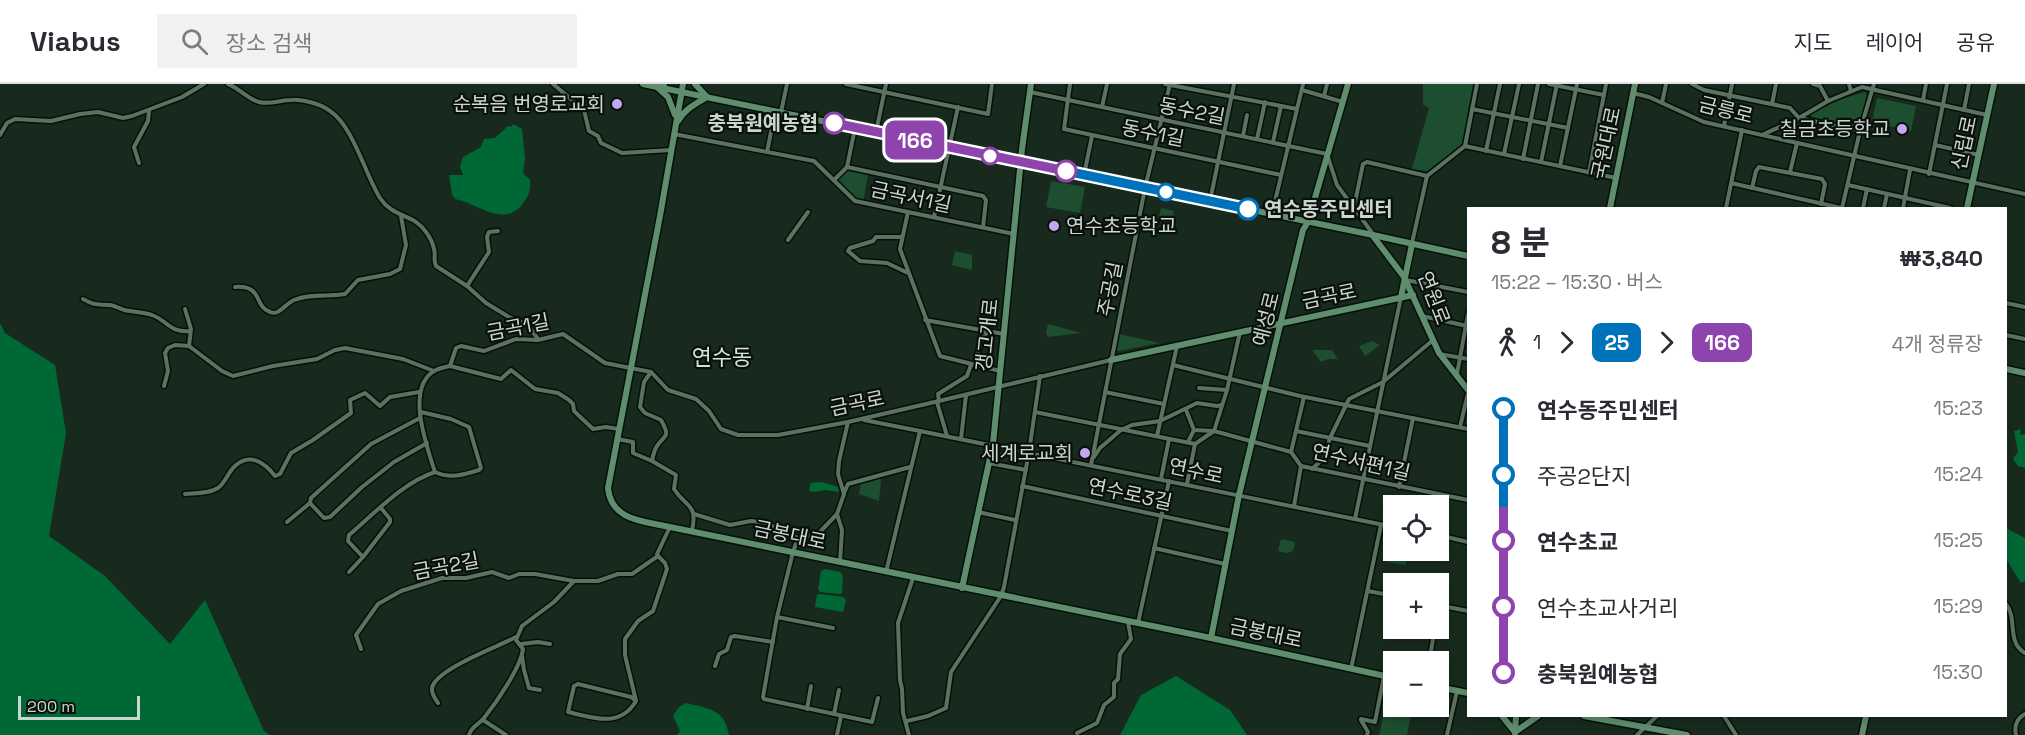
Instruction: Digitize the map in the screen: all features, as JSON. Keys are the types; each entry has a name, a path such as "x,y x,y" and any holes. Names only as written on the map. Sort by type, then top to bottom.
{"street":[{"path":"0,135 6,123 15,119 51,121 98,112 123,118 149,111 182,97 204,84"},
{"path":"228,84 259,102 293,99 319,105 330,111 343,124 380,197 388,208 410,217 426,231 434,250 436,266 467,286 486,303 509,317 527,324 538,340"},
{"path":"553,84 584,110 589,131 598,136 602,143 622,153 672,150"},
{"path":"643,84 1467,256"},
{"path":"657,87 664,84"},
{"name":"금봉대로","path":"683,84 608,488 612,504 622,514 630,518 692,532 1211,638 1383,676"},
{"path":"695,84 707,97"},
{"path":"767,152 787,84"},
{"path":"846,84 988,114 992,84"},
{"path":"876,132 886,84"},
{"name":"갱고개로","path":"962,588 993,444 1031,84"},
{"name":"동수1길","path":"1070,84 1064,129 1281,175"},
{"path":"1102,107 1107,84"},
{"path":"1169,84 1298,109"},
{"name":"주공길","path":"1111,360 1145,188 1169,84"},
{"path":"1209,201 1234,84"},
{"path":"1272,214 1303,84"},
{"path":"1324,96 1327,84"},
{"name":"예성로","path":"1211,638 1239,495 1303,230 1308,222 1348,84"},
{"path":"1412,244 1426,176 1465,146 1477,84"},
{"path":"1486,151 1500,84"},
{"path":"1504,154 1519,84"},
{"path":"1523,159 1538,84"},
{"path":"1549,84 1604,95"},
{"path":"1560,166 1577,84"},
{"path":"1589,172 1606,84"},
{"name":"국원대로","path":"1612,207 1637,84"},
{"path":"1662,103 1666,84"},
{"path":"1692,84 1704,90 1790,108 1799,118 1860,131"},
{"path":"1724,126 1732,84"},
{"path":"1772,104 1776,84"},
{"path":"1813,84 1820,85 1828,101"},
{"path":"1849,84 1851,91"},
{"path":"1842,207 1860,131 1874,84"},
{"path":"1923,100 1926,84"},
{"path":"1929,174 1947,84"},
{"path":"1964,110 1969,84"},
{"name":"신립로","path":"1967,207 1994,84"},
{"path":"1541,162 1557,85"},
{"path":"657,87 671,102 675,111 676,124"},
{"path":"1763,134 1799,118 1828,101 1862,87 1987,115"},
{"path":"1302,90 1343,102"},
{"name":"동수2길","path":"1030,92 1327,154"},
{"name":"국원대로","path":"1612,207 1616,178 1635,94"},
{"name":"금릉로","path":"1635,94 1649,97 1704,122 2025,195"},
{"path":"676,124 691,106 707,97"},
{"path":"1257,139 1265,102"},
{"path":"1273,142 1281,106"},
{"path":"934,217 958,107"},
{"path":"1472,109 1568,128"},
{"path":"139,163 134,147 148,121 149,111"},
{"name":"동수2길","path":"1243,136 1247,115"},
{"path":"834,180 847,167 855,128"},
{"path":"1726,207 1742,130"},
{"name":"금곡서1길","path":"674,134 814,161 855,201 1014,234"},
{"path":"1084,175 1092,136"},
{"path":"1790,172 1797,143"},
{"path":"1935,145 1979,154"},
{"path":"1465,146 1616,178"},
{"path":"1327,154 1334,178 1405,278 1467,292"},
{"path":"1354,207 1363,164 1367,162 1426,176"},
{"path":"847,167 984,197 986,203 983,227"},
{"path":"1752,188 1759,167 1822,179 1825,184 1821,204"},
{"path":"1902,207 1910,170"},
{"path":"1731,183 1837,207"},
{"path":"1848,185 1940,207"},
{"path":"1863,207 1867,189"},
{"path":"1884,207 1887,194"},
{"path":"1924,207 1925,203"},
{"path":"788,240 808,212"},
{"path":"908,212 900,249 940,356 1000,371"},
{"path":"234,287 254,291 263,308 272,313 277,313 295,299 322,294 345,294 358,280 390,274 400,269 406,245 401,215"},
{"path":"467,286 489,252 487,237 489,232 498,231"},
{"path":"902,237 876,237 873,241 850,248 848,251 860,261 887,263 909,273"},
{"name":"연원로","path":"1412,244 1405,278 1439,353 1467,390"},
{"path":"1355,519 1405,278"},
{"name":"금곡로","path":"651,372 668,390 696,399 703,404 721,429 738,435 778,435 848,422 1240,331 1413,295"},
{"path":"83,299 96,306 111,305 149,314 181,332 190,331"},
{"path":"2007,303 2025,307"},
{"path":"185,309 190,323 189,346"},
{"path":"1421,316 1467,326 1456,374"},
{"path":"925,320 1004,334"},
{"path":"947,436 938,394 967,376 981,341 988,331"},
{"path":"1187,484 1195,444 1214,431 1227,390 1240,331"},
{"name":"금곡1길","path":"619,429 606,426 593,429 574,411 573,404 569,400 558,393 535,389 511,370 501,379 450,366 456,348 461,346 484,351 516,339 538,340 563,334 605,363 631,368"},
{"path":"2007,335 2025,339"},
{"path":"1312,469 1324,458 1330,438 1349,399 1383,382 1433,340"},
{"path":"164,386 168,372 166,351 176,345 189,346 222,371 233,376 273,366 317,359 345,348 403,359 434,371"},
{"path":"1156,436 1177,346"},
{"path":"1439,353 1467,359"},
{"path":"1092,463 1111,360"},
{"path":"1173,365 1304,397 1467,429"},
{"path":"287,522 371,444 420,415 451,419 469,427 481,468 479,470 454,477 443,476 435,472 426,443 420,415 419,392 426,379 434,371 450,366"},
{"path":"631,368 651,372 644,382 640,407 645,413 661,420 666,434 665,439 656,446 652,461"},
{"path":"2007,369 2025,373"},
{"path":"907,722 946,708 951,672 1001,596 1026,470 1040,376"},
{"path":"1199,388 1227,390"},
{"path":"185,494 204,493 216,489 236,465 245,459 256,460 266,465 275,476 280,474 291,453 351,414 350,400 365,393 380,406 390,397 419,392"},
{"path":"1105,392 1164,404"},
{"path":"961,438 966,395"},
{"path":"1460,427 1467,396"},
{"path":"1291,452 1304,397"},
{"path":"1092,463 1100,448 1121,430 1132,425 1160,421 1197,403 1222,405"},
{"path":"1186,410 1194,430 1188,442"},
{"path":"1035,412 1195,444"},
{"path":"1399,487 1413,418"},
{"name":"연수로","path":"861,419 1092,463 1381,525"},
{"path":"844,494 838,468 848,422"},
{"name":"연수서편1길","path":"1194,430 1214,431 1291,452 1301,466 1312,469 1467,500"},
{"path":"886,572 920,431"},
{"path":"1296,431 1370,446"},
{"path":"617,439 633,442 633,453 676,475 674,489 694,514 692,532"},
{"path":"1161,479 1169,439"},
{"path":"310,503 324,518 330,518 362,487 394,462 426,443"},
{"path":"989,463 1026,470"},
{"path":"1294,506 1301,466"},
{"path":"694,514 730,525 751,521 766,523 798,538 818,534 837,514 848,484 910,467"},
{"path":"363,557 348,541 349,535 404,489 435,472"},
{"path":"1138,624 1169,481"},
{"name":"연수로3길","path":"1022,486 1232,531"},
{"path":"349,572 390,522 381,508"},
{"path":"977,512 1015,520"},
{"path":"837,514 842,530 840,562"},
{"path":"1351,669 1381,525"},
{"path":"636,701 631,697 578,684 574,686 568,712 599,720 613,718 630,711 636,701 625,655 625,639 638,621 653,611 667,569 657,554 670,527"},
{"path":"798,538 777,617 763,692 764,699 872,722 878,698"},
{"path":"1449,538 1467,542"},
{"path":"1154,549 1226,564"},
{"name":"금곡2길","path":"361,649 356,635 378,604 391,595 436,579 466,578 492,572 509,578 519,574 535,574 574,581 598,581 618,574 632,574 658,556"},
{"path":"909,735 903,713 898,623 913,578"},
{"path":"540,690 529,688 524,670 523,649 516,640 522,626 554,602 574,581"},
{"path":"1367,591 1383,594"},
{"path":"2007,606 2011,614 2014,642 2025,654"},
{"path":"1449,607 1467,611"},
{"path":"777,617 833,628"},
{"path":"1077,733 1097,723 1104,705 1114,697 1114,683 1118,679 1120,654 1131,639 1128,622"},
{"path":"438,703 432,692 433,686 442,675 517,637"},
{"path":"716,666 719,654 727,650 731,637 773,642"},
{"path":"521,644 538,642 550,644"},
{"path":"469,735 473,726 483,720 506,687 522,655"},
{"path":"1367,735 1368,732 1361,719 1375,722 1383,681"},
{"path":"807,709 811,686"},
{"path":"1449,689 1467,693"},
{"path":"834,714 839,690"},
{"path":"1447,735 1457,691"},
{"path":"2016,735 2014,727 2019,717 2025,714"},
{"path":"837,735 841,716"},
{"path":"1503,717 1515,733"},
{"path":"1515,733 1516,717"},
{"path":"1515,733 1537,717"},
{"path":"1590,717 1687,735"},
{"path":"1637,735 1656,717"},
{"path":"1725,717 1736,735"},
{"path":"1862,735 1866,717"},
{"path":"483,720 506,735"}],"green space":[{"path":"1423,84 1473,84 1462,145 1427,171 1412,169 1429,108 1423,105"},
{"path":"1865,92 1867,96 1859,126 1855,128 1811,118 1811,114 1841,99"},
{"path":"1877,98 1916,106 1911,131 1872,122"},
{"path":"513,124 522,129 525,159 523,173 530,180 526,200 514,212 498,214 455,199 449,175 463,175 460,167 463,157 481,147 484,139 495,138"},
{"path":"848,170 868,175 863,203 855,201 838,184 839,178"},
{"path":"1051,181 1085,187 1080,213 1046,207"},
{"path":"1161,208 1174,211 1172,223 1158,221"},
{"path":"955,251 972,255 972,270 952,265"},
{"path":"0,323 5,333 55,365 66,433 49,536 105,576 170,644 205,600 264,731 270,735 0,735"},
{"path":"1048,324 1081,333 1048,337 1046,333"},
{"path":"1119,334 1160,343 1119,351 1116,350"},
{"path":"1372,341 1380,345 1365,356 1359,346"},
{"path":"1312,350 1332,350 1338,359 1321,362"},
{"path":"2021,429 2020,435 2025,434 2025,468 2018,466 2013,459 2018,452 2014,431"},
{"path":"880,477 879,501 859,494 861,482"},
{"path":"822,482 838,487 839,492 809,490 811,483"},
{"path":"2007,529 2025,538 2025,581 2021,583 2007,561"},
{"path":"1281,539 1295,542 1293,551 1287,553 1278,551"},
{"path":"1388,561 1406,561 1406,565"},
{"path":"825,569 840,572 843,576 842,593 820,592 818,589 821,571"},
{"path":"817,595 843,597 846,600 843,612 815,607"},
{"path":"1176,676 1230,710 1247,735 1120,735 1141,695"},
{"path":"686,703 714,711 723,719 729,735 677,735 680,731 673,716 679,707"},
{"path":"1383,717 1410,717 1407,735 1379,735"}],"bus line":[{"name":"166","path":"834,123 1066,171"},
{"name":"25","path":"1066,171 1248,209"}],"place":[{"name":"순복음 번영로교회","path":"617,104"},
{"name":"충북원예농협","path":"834,123"},
{"name":"칠금초등학교","path":"1902,129"},
{"name":"연수동주민센터","path":"1248,209"},
{"name":"연수초등학교","path":"1054,226"},
{"name":"세계로교회","path":"1085,453"}],"district":[{"name":"연수동","path":"722,357"}]}
